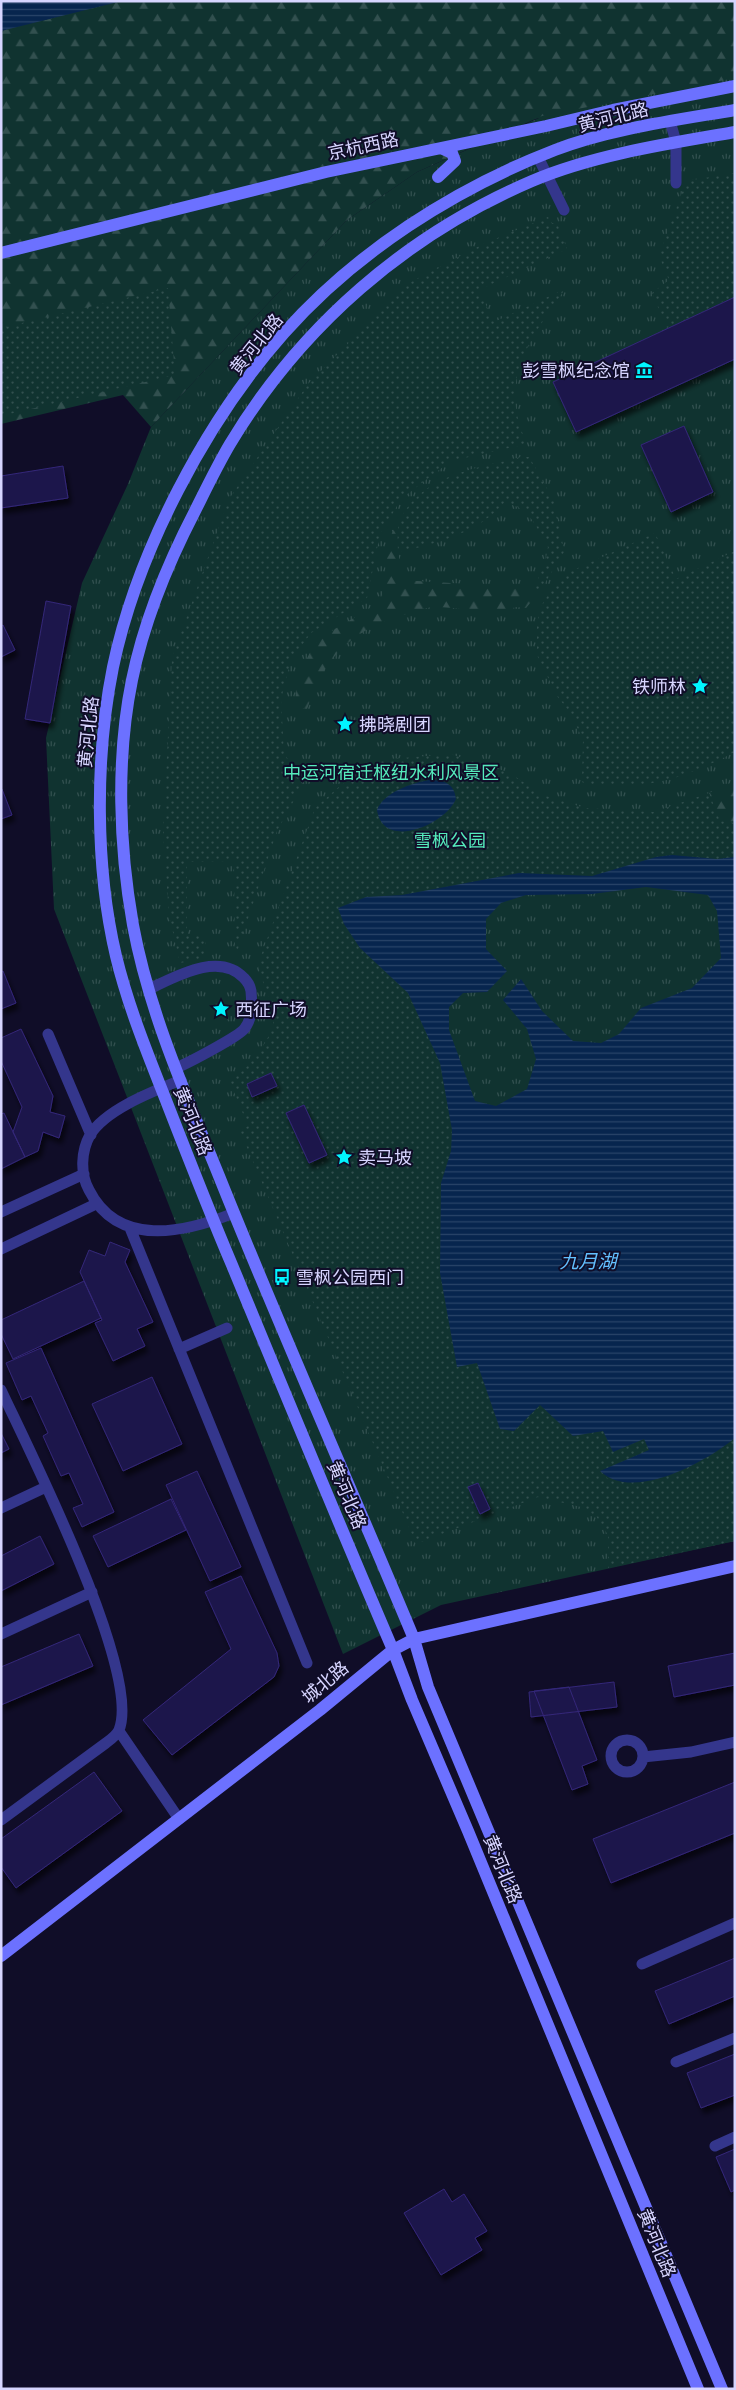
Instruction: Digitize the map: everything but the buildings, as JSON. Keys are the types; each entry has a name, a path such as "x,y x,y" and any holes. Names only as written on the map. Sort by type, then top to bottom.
{"main road":[{"name":"京杭西路","path":"1,252 326,172 613,110 735,86"},
{"name":"黄河北路","path":"698,2389 412,1700 393,1650 213,1221 130,1004 115,954 106,891 101,834 102,748 109,696 123,630 143,569 188,474 212,432 284,333 346,275 386,242 428,213 474,187 560,148 670,121 735,110"},
{"name":"黄河北路","path":"722,2389 428,1687 414,1639 234,1213 180,1080 148,989 133,924 125,855 122,792 125,733 131,683 142,637 157,595 184,532 230,444 277,375 336,309 370,278 444,226 498,196 547,175 612,156 735,132"},
{"path":"438,177 455,161 452,153 441,148"},
{"name":"城北路","path":"1,1956 179,1819 393,1650 414,1639 735,1566"}],"lane":[{"path":"670,121 676,142 676,183"},
{"path":"538,157 564,210"},
{"path":"148,989 202,968 220,966 236,970 250,985 252,1007 245,1029 196,1059 176,1068"},
{"path":"48,1034 91,1135"},
{"path":"180,1080 115,1110 91,1135 82,1160 85,1183 96,1204 130,1228 160,1232 213,1221 234,1213"},
{"path":"1,1212 84,1174"},
{"path":"1,1248 96,1204"},
{"path":"130,1228 307,1663"},
{"path":"179,1349 227,1328"},
{"path":"1,1390 83,1568 92,1592 116,1667 120,1692 121,1718 119,1731 106,1743 1,1820"},
{"path":"1,1508 46,1487"},
{"path":"1,1634 92,1592"},
{"path":"119,1731 179,1819"},
{"path":"643,1757 691,1752 735,1742"},
{"path":"642,1964 735,1923"},
{"path":"676,2062 735,2038"},
{"path":"715,2146 735,2137"}],"green space":[{"name":"雪枫公园","path":"1,1 735,1 735,1541 441,1605 343,1654 54,909 46,738 82,583 128,484 151,427 347,220 417,172 539,118 1,242"},
{"path":"122,1 735,1 735,78 542,116 417,172 347,220 151,427 123,395 1,424 1,31"},
{"path":"735,173 735,296 667,328 652,293 669,280 659,256 686,181"},
{"path":"548,217 552,223 557,223 567,249 479,290 494,322 565,289 529,344 521,362 516,381 515,400 519,421 527,444 451,461 402,498 380,534 367,598 311,633 291,660 281,699 284,753 303,784 277,831 235,958 234,861 187,862 187,936 205,936 206,958 180,963 169,915 163,832 172,658 229,499 308,384 407,284 483,244"},
{"path":"168,288 175,375 1,416 1,328"},
{"path":"521,457 529,457 554,501 564,552 540,591 534,588 545,563 548,547 536,525 526,513 513,505 504,503 482,522 456,536 398,552 399,522 411,503 423,491 454,475"},
{"path":"400,519 398,534 400,580 534,588 540,591 526,608 514,607 511,617 463,609 434,607 421,609 382,622 366,630 341,649 322,675 307,709 295,708 296,690 304,664 314,645 323,636 369,609 383,594 387,553 392,533"},
{"path":"655,533 676,579 735,551 735,752 692,772 663,781 633,785 590,785 582,782 583,740 571,714 557,696 537,655 537,625 540,608 554,585 567,573"},
{"name":"中运河宿迁枢纽水利风景区","path":"450,754 508,772 543,795 585,808 654,812 709,793 720,821 735,823 735,857 717,859 672,855 657,857 592,876 519,873 402,895 366,897 338,908 360,948 408,993 440,1063 452,1130 451,1151 441,1183 440,1273 478,1362 514,1431 540,1405 603,1431 644,1438 649,1450 601,1471 608,1479 720,1450 735,1438 735,1541 608,1568 608,1535 596,1516 581,1507 538,1497 416,1544 240,1131 248,1126 230,1082 261,1049 272,1028 273,1008 258,964 315,808 341,785 379,760"},
{"path":"735,781 735,823 720,821 709,793"}],"water":[{"path":"1,1 122,1 1,31"},
{"path":"429,780 444,782 451,786 456,799 450,809 428,825 415,830 402,831 390,829 382,822 377,810 386,798 399,789"},
{"name":"九月湖","path":"672,855 717,859 735,857 735,1438 689,1467 650,1481 631,1483 614,1480 600,1471 649,1450 644,1439 613,1452 603,1431 573,1436 540,1405 514,1431 500,1429 477,1363 457,1367 440,1273 441,1183 451,1151 452,1130 440,1063 408,993 360,948 344,924 338,908 366,897 402,895 519,873 592,876 656,857","holes":["646,887 708,895 717,911 721,958 692,988 641,1008 619,1034 601,1043 573,1041 542,1011 521,979 503,1000 527,1029 536,1059 527,1089 496,1106 475,1101 449,1030 449,1007 463,993 487,992 507,971 486,949 486,919 501,903 526,895 592,894"]}],"place":[{"name":"彭雪枫纪念馆","path":"644,370"},
{"name":"铁师林","path":"700,686"},
{"name":"拂晓剧团","path":"345,724"},
{"name":"西征广场","path":"221,1009"},
{"name":"卖马坡","path":"344,1157"},
{"name":"雪枫公园西门","path":"282,1277"}]}
